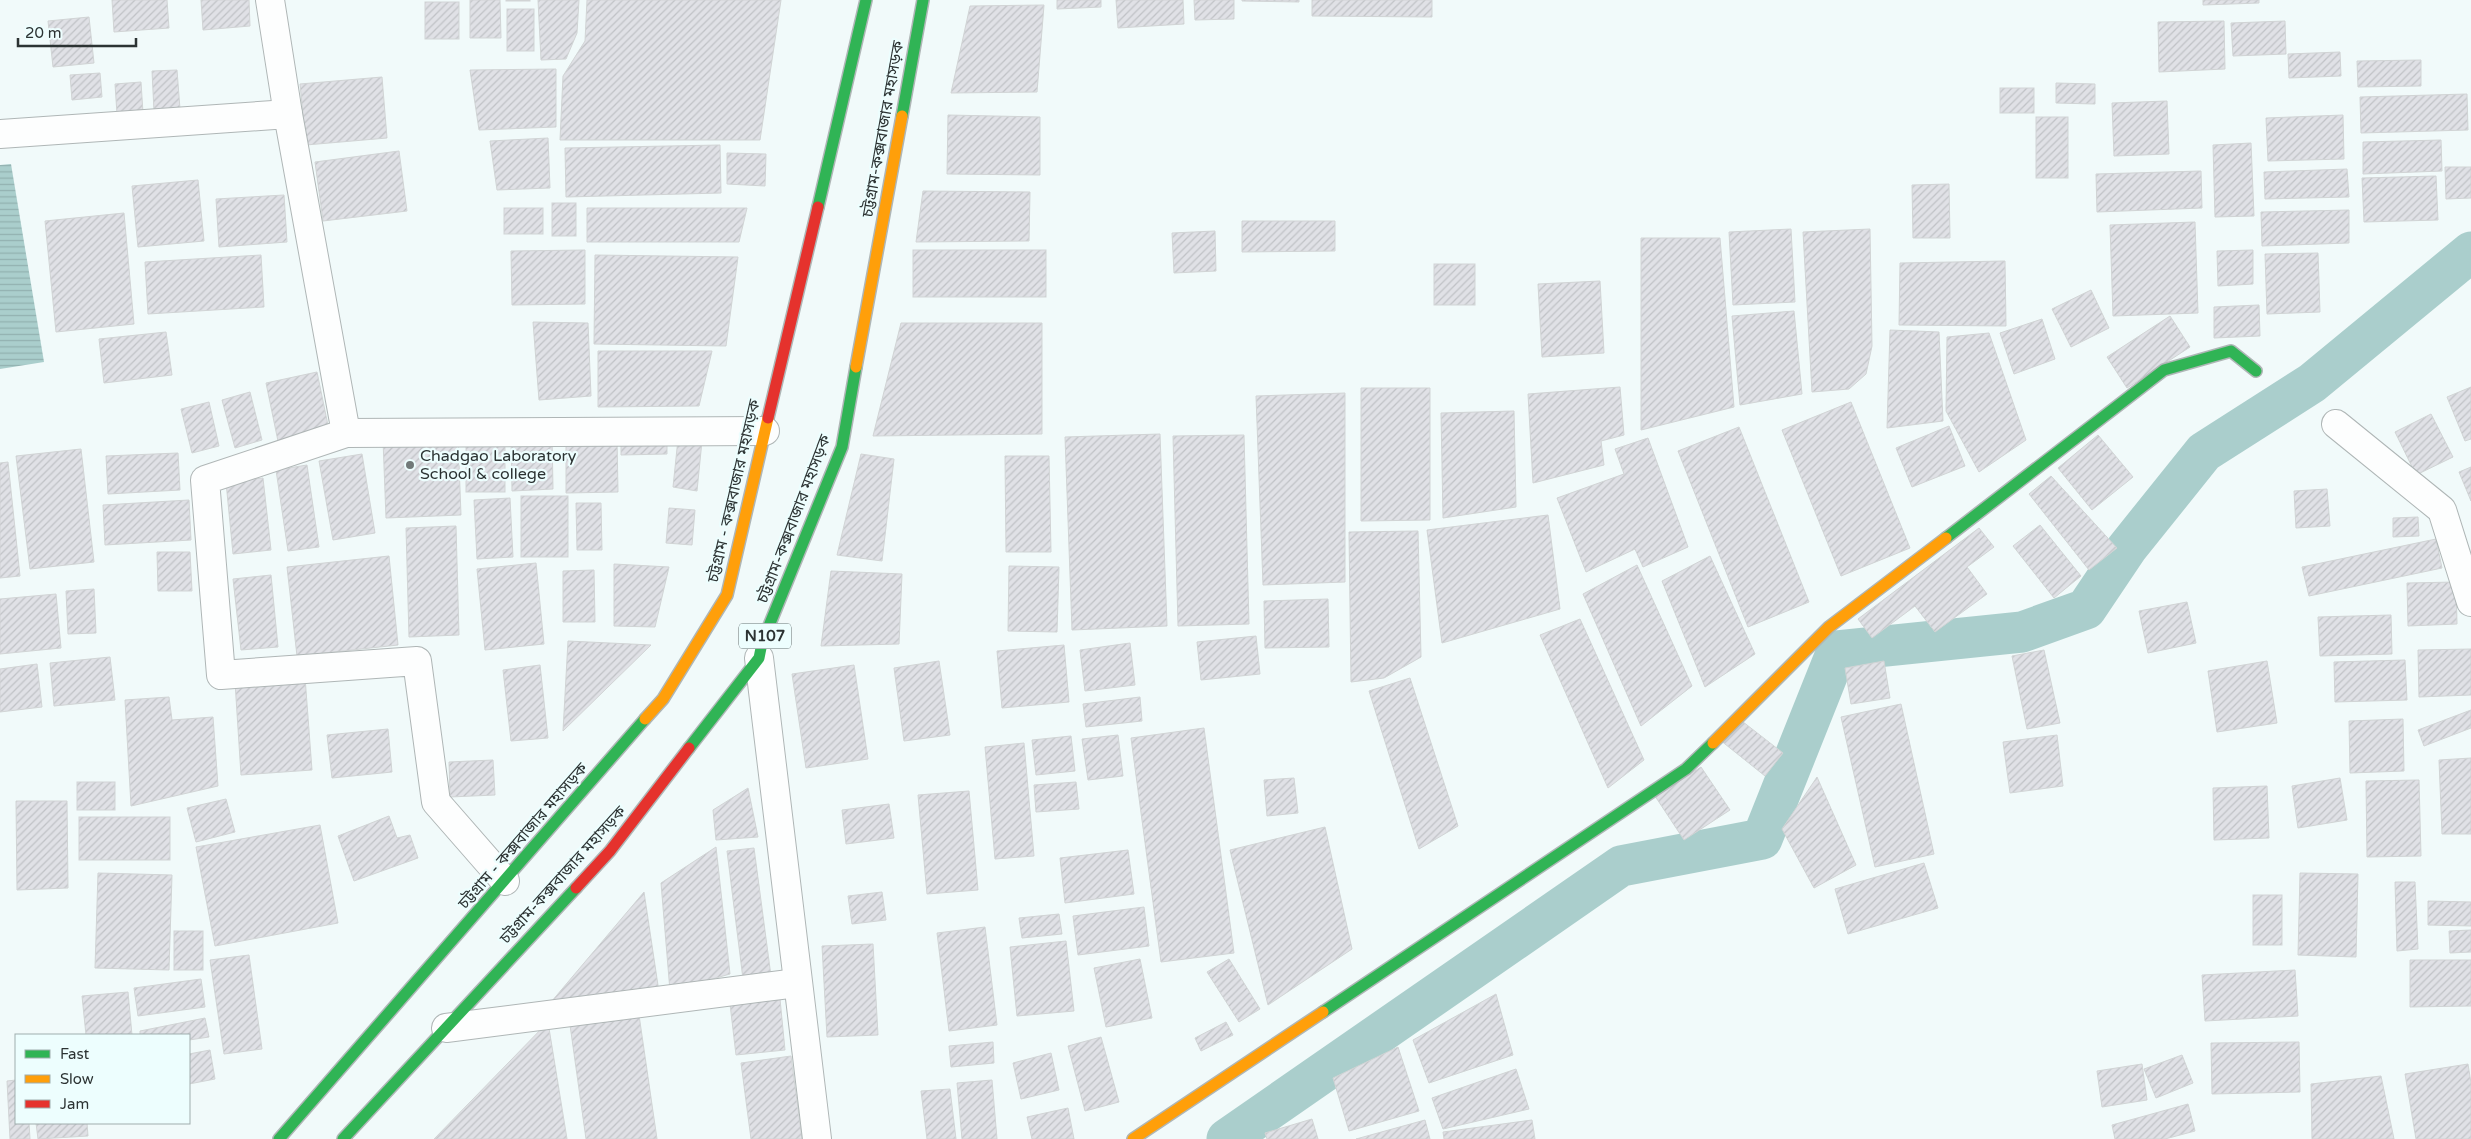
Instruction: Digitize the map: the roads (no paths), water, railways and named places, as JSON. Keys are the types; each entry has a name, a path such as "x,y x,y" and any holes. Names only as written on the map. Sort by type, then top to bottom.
{"main road":[{"name":"চট্টগ্রাম - কক্সবাজার মহাসড়ক","path":"279,1139 663,699 727,594 866,0"},
{"name":"চট্টগ্রাম-কক্সবাজার মহাসড়ক","path":"343,1139 610,851 759,658 762,643 842,447 923,0"},
{"path":"1133,1139 1686,769 1829,627 2164,370 2231,351 2256,371"}],"street":[{"path":"270,0 288,114 346,433"},
{"path":"0,134 288,114"},
{"path":"2336,424 2442,510 2471,602"},
{"path":"505,881 436,802 417,661 221,675 205,480 346,433 765,431"},
{"path":"759,658 817,1139"},
{"path":"446,1028 797,983"}],"water":[{"path":"11,164 44,362 0,369 0,165"}],"waterway":[{"path":"1227,1139 1621,866 1762,839 1837,651 2022,632 2086,609 2127,548 2204,452 2312,383 2471,252"}],"place":[{"name":"Chadgao Laboratory School & college","path":"410,465"}]}
